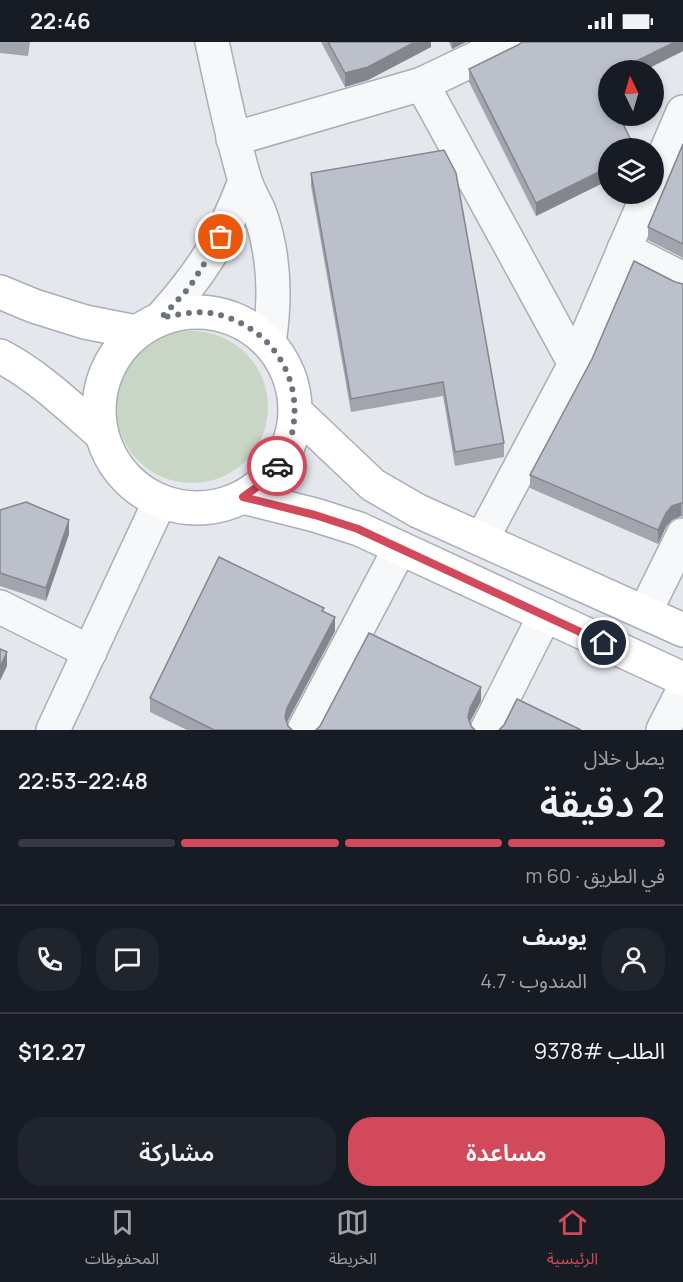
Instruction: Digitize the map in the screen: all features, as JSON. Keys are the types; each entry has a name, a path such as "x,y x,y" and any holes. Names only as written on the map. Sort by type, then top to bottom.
{"street":[{"path":"212,42 233,139 245,181 265,232 273,276 274,310 269,343"},
{"path":"233,139 422,84 510,42"},
{"path":"422,84 575,364"},
{"path":"664,157 683,112"},
{"path":"0,292 34,306 85,322 149,325 189,312 219,314 246,324 269,343 284,363 293,387 296,412 291,437 281,462 264,482 243,497 216,506 187,508 160,501 133,486 112,462 100,433 98,405 103,378 117,352 149,325 189,288 212,254 231,219 245,181"},
{"path":"482,538 575,364 644,204"},
{"path":"624,249 683,279"},
{"path":"0,356 61,398 100,433"},
{"path":"296,412 374,486 418,511 683,630"},
{"path":"243,497 315,515 358,529 683,679"},
{"path":"53,730 160,501"},
{"path":"645,612 683,535"},
{"path":"304,730 400,548"},
{"path":"0,607 90,652"},
{"path":"487,730 545,615"},
{"path":"663,730 683,691"}],"green space":[{"path":"192,331 221,337 246,353 262,378 268,407 262,436 246,461 221,477 192,483 163,477 138,461 122,436 116,407 122,378 138,353 163,337"}],"building":[{"path":"328,42 415,42 368,67 345,73"},
{"path":"522,42 675,42 638,60 598,60 598,126 624,126 630,138 598,138 598,172 536,203 469,69"},
{"path":"683,144 683,244 648,227 658,204 664,204 664,189"},
{"path":"444,150 456,173 504,443 455,452 443,382 351,399 311,173"},
{"path":"634,261 683,284 683,503 672,506 658,530 530,475 592,359"},
{"path":"26,502 69,520 46,588 0,573 0,510"},
{"path":"219,557 324,608 322,611 335,617 287,708 285,717 292,730 214,730 150,698"},
{"path":"369,633 481,687 468,717 475,730 316,730"},
{"path":"0,649 7,652 0,667"},
{"path":"517,699 581,730 499,730 504,725"}],"way so far":[{"path":"221,237 189,288 161,318 189,312 219,314 246,324 269,343 284,363 293,387 296,412 291,437 281,462 277,466"}],"route":[{"path":"277,466 264,482 243,497 315,515 358,529 604,643"}]}
